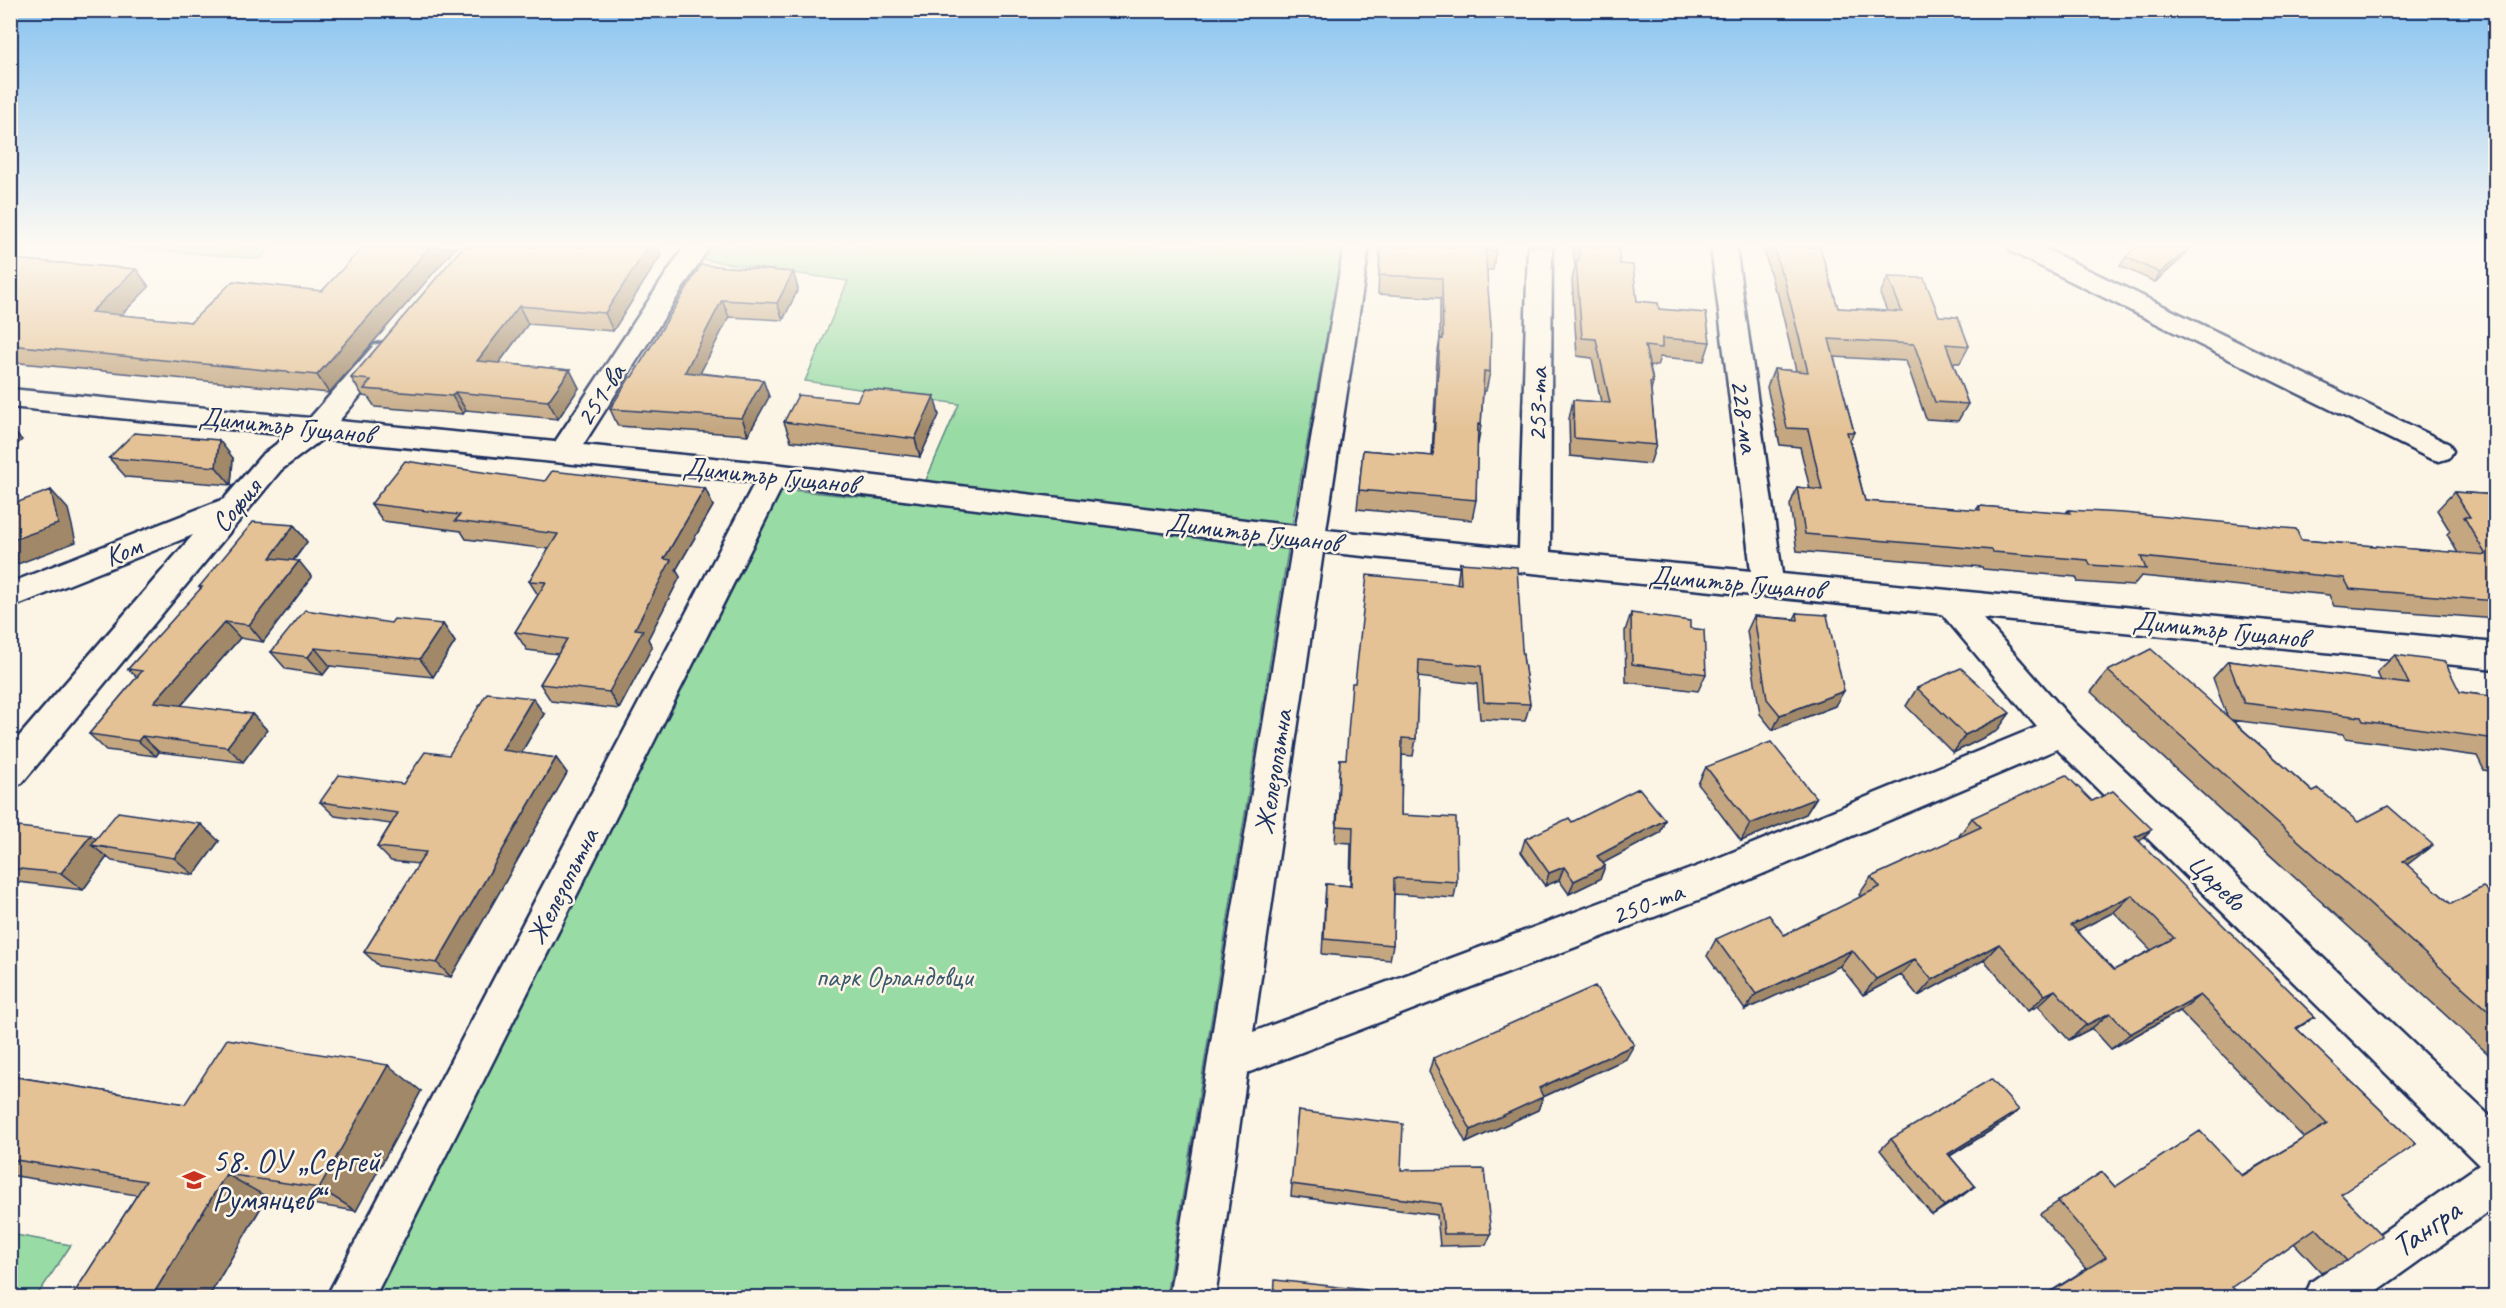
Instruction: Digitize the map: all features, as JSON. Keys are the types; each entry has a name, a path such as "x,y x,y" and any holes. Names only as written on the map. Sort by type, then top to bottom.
{"street":[{"name":"251-ва","path":"562,453 657,308"},
{"name":"Железопътна","path":"1192,1298 1309,539 1348,308"},
{"name":"253-та","path":"1534,562 1539,308"},
{"name":"228-ма","path":"1731,308 1768,585"},
{"path":"2146,308 2439,451"},
{"name":"София","path":"10,773 271,463 317,428 403,329"},
{"name":"Димитър Гущанов","path":"10,398 774,474 1309,539 2496,656"},
{"name":"Железопътна","path":"349,1298 774,474"},
{"name":"Ком","path":"10,596 235,506"},
{"name":"Царево","path":"1950,602 2062,732 2496,1152"},
{"name":"250-та","path":"1228,1061 1714,878 2062,732"},
{"name":"Тангра","path":"2327,1298 2496,1179"}],"green space":[{"name":"парк Орландовци","path":"836,308 1332,308 1294,514 1166,1297 374,1298 782,489 916,503 959,404 805,381"},
{"path":"10,1234 71,1245 36,1297 11,1297"}],"building":[{"path":"10,308 95,308 91,312 191,322 205,308 376,308 317,375 10,345"},
{"path":"411,308 517,308 477,361 570,370 548,401 455,392 452,396 364,389 371,380 351,378"},
{"path":"544,308 608,308 605,313"},
{"path":"674,308 718,308 685,372 763,380 742,418 610,409"},
{"path":"1442,308 1490,308 1490,372 1484,371 1481,425 1478,424 1476,500 1359,490 1363,450 1433,456 1440,338 1443,339"},
{"path":"1580,308 1659,308 1706,313 1710,342 1662,338 1662,348 1645,346 1653,382 1650,382 1656,445 1574,438 1573,400 1610,403 1596,339 1582,338"},
{"path":"1792,308 1902,312 1900,308 1936,308 1939,316 1958,317 1969,346 1946,344 1968,404 1935,402 1914,344 1829,339 1854,432 1847,432 1865,501 1980,510 1979,506 2070,513 2068,510 2123,513 2296,529 2301,540 2486,555 2464,517 2470,517 2454,492 2496,495 2496,601 2350,589 2344,578 2141,557 2146,569 2090,565 2088,560 1993,552 1992,550 1805,534 1797,487 1822,490 1808,429 1787,428 1774,369 1808,372"},
{"path":"863,389 934,396 915,439 784,422 798,395 857,401"},
{"path":"134,433 219,440 216,467 109,458"},
{"path":"405,461 545,481 552,471 705,488 664,559 671,560 635,629 643,630 609,692 540,684 567,639 515,632 546,582 529,581 558,534 455,521 460,515 371,504"},
{"path":"51,490 58,524 10,541 10,505"},
{"path":"253,522 294,525 270,558 299,561 249,625 225,622 154,702 252,714 227,747 142,736 138,741 89,734 142,671 128,669 202,587 199,587"},
{"path":"1460,563 1517,567 1522,649 1530,704 1484,702 1481,666 1419,660 1416,739 1402,738 1401,815 1456,818 1457,882 1394,878 1393,945 1324,939 1326,884 1351,886 1353,827 1337,826 1340,759 1346,759 1352,683 1355,683 1367,575 1461,584"},
{"path":"305,610 391,623 394,619 443,624 420,659 315,648 308,657 271,652"},
{"path":"1631,613 1690,621 1690,628 1704,630 1706,674 1632,664"},
{"path":"1797,613 1827,615 1844,691 1780,715 1767,699 1754,616 1798,620"},
{"path":"2151,649 2313,792 2319,789 2358,822 2388,806 2433,845 2403,861 2451,904 2483,887 2496,897 2496,1017 2108,671"},
{"path":"2395,655 2445,662 2460,692 2496,697 2496,739 2363,721 2361,717 2244,703 2228,661 2409,684"},
{"path":"1961,668 2010,713 1965,735 1917,688"},
{"path":"487,693 533,698 502,750 556,758 437,963 364,952 426,852 377,847 398,813 320,802 339,775 403,784 425,752 449,755"},
{"path":"1771,742 1816,798 1750,824 1706,767"},
{"path":"2066,775 2092,801 2113,791 2152,829 2135,837 2315,1017 2296,1028 2416,1144 2341,1194 2382,1236 2347,1261 2316,1228 2232,1287 2238,1293 2232,1298 2041,1298 2106,1257 2058,1201 2102,1172 2115,1187 2200,1131 2242,1176 2327,1124 2200,995 2130,1034 2110,1013 2086,1025 2055,990 2045,995 1999,944 1932,980 1915,959 1876,979 1852,950 1756,994 1716,939 1769,915 1784,935 1880,887 1871,877 1981,827 1972,818","holes":["2132,895 2174,938 2114,970 2071,925"]},
{"path":"1639,788 1665,820 1597,856 1605,866 1574,881 1564,867 1549,873 1525,839 1569,818 1572,822"},
{"path":"118,812 201,824 174,858 91,845"},
{"path":"18,827 91,835 61,873 10,868 10,835"},
{"path":"1595,986 1634,1045 1539,1088 1543,1097 1471,1130 1433,1058"},
{"path":"227,1039 388,1065 319,1188 226,1174 151,1298 71,1298 146,1181 10,1159 10,1076 185,1104"},
{"path":"1991,1079 2019,1110 1948,1154 1975,1186 1944,1206 1891,1139"},
{"path":"1298,1111 1403,1124 1401,1170 1484,1169 1491,1234 1444,1234 1441,1204 1291,1184"},
{"path":"1275,1280 1366,1290 1366,1298 1274,1298"}],"place":[{"name":"58. ОУ „Сергей Румянцев“","path":"194,1180"}]}
